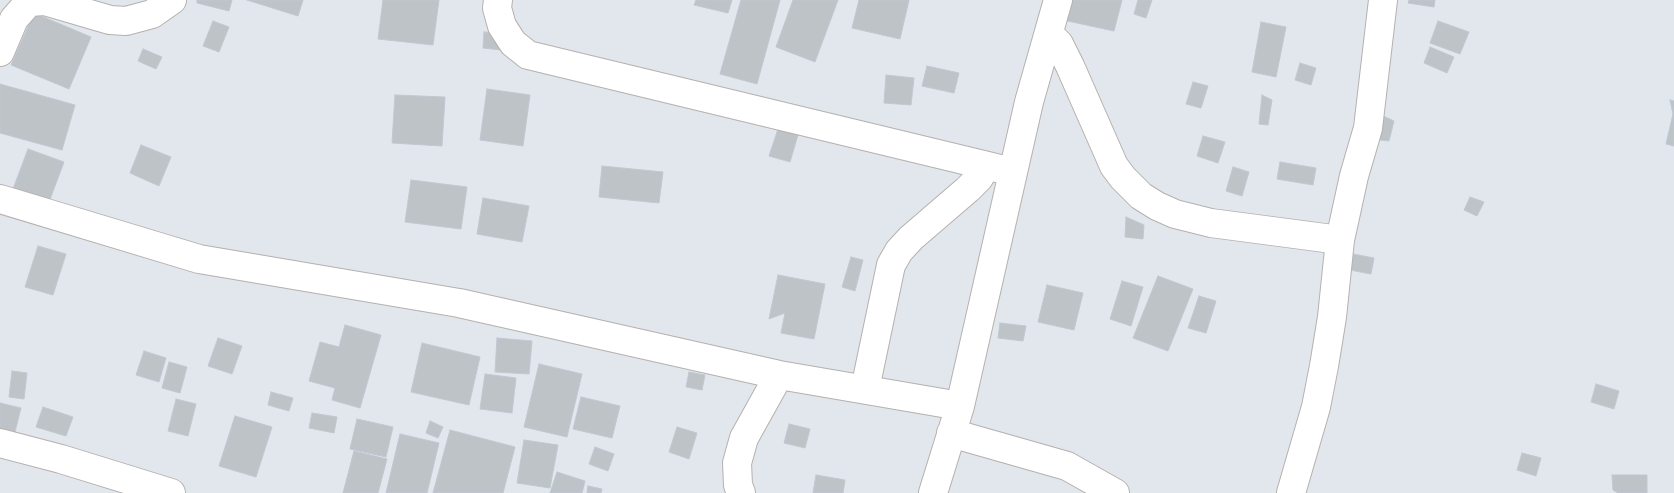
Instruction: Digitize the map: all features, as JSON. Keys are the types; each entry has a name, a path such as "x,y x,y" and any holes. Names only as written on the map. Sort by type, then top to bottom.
{"street":[{"path":"0,52 14,19 29,2 45,1 110,20 126,21 152,14 172,0"},
{"path":"498,0 497,8 502,26 513,43 528,55 1013,172"},
{"path":"933,493 960,406 1029,102 1058,0"},
{"path":"1291,493 1316,407 1324,366 1332,317 1340,240 1354,176 1368,128 1383,0"},
{"path":"1049,34 1059,44 1070,66 1114,166 1141,196 1175,214 1211,223 1340,240"},
{"path":"866,389 891,265 899,251 911,238 968,189 979,178 986,166"},
{"path":"0,199 198,259 459,303 779,375 960,406"},
{"path":"741,493 738,485 737,463 744,438 779,375"},
{"path":"951,433 1066,466 1115,493"},
{"path":"0,444 61,459 171,493"}],"building":[{"path":"197,0 232,0 229,11 197,3"},
{"path":"247,0 303,0 298,16"},
{"path":"383,0 439,0 433,45 378,39"},
{"path":"696,0 732,0 728,13 694,5"},
{"path":"741,0 780,0 757,84 720,74"},
{"path":"793,0 838,0 815,62 776,47"},
{"path":"859,0 909,0 900,39 852,28"},
{"path":"1068,0 1122,0 1114,31 1063,20"},
{"path":"1138,0 1152,0 1146,18 1134,14"},
{"path":"1409,0 1435,0 1434,7 1408,3"},
{"path":"34,13 91,37 69,89 11,65"},
{"path":"213,21 229,27 219,52 203,46"},
{"path":"1438,21 1469,32 1460,54 1430,43"},
{"path":"1261,22 1286,27 1276,77 1252,72"},
{"path":"484,32 502,33 501,50 483,48"},
{"path":"1430,47 1454,57 1447,73 1424,63"},
{"path":"143,49 162,57 156,69 138,61"},
{"path":"1300,63 1316,68 1311,85 1295,80"},
{"path":"927,66 959,73 954,93 922,86"},
{"path":"886,75 914,78 911,105 884,103"},
{"path":"1193,82 1208,86 1201,108 1186,104"},
{"path":"0,84 75,105 62,150 0,133"},
{"path":"487,89 530,95 523,146 480,140"},
{"path":"395,95 445,97 442,146 392,143"},
{"path":"1262,95 1272,100 1268,125 1259,124"},
{"path":"1670,100 1674,101 1674,146 1666,144 1673,114"},
{"path":"1381,115 1394,121 1389,141 1372,139"},
{"path":"778,129 798,135 790,162 769,156"},
{"path":"1203,136 1225,142 1218,163 1197,156"},
{"path":"141,145 171,157 159,186 130,173"},
{"path":"28,149 64,162 46,210 10,197"},
{"path":"1280,162 1316,168 1313,185 1277,179"},
{"path":"602,166 663,172 659,203 599,197"},
{"path":"1233,167 1249,172 1242,196 1226,191"},
{"path":"411,180 467,187 461,229 405,222"},
{"path":"1470,197 1484,202 1477,216 1464,210"},
{"path":"483,198 529,206 522,242 477,234"},
{"path":"1126,217 1144,225 1143,239 1125,237"},
{"path":"38,246 66,254 53,295 25,287"},
{"path":"1353,254 1374,258 1371,274 1350,270"},
{"path":"851,257 863,260 855,291 842,287"},
{"path":"778,275 825,284 814,339 781,333 785,313 769,319"},
{"path":"1158,276 1193,289 1168,351 1133,338"},
{"path":"1122,281 1143,287 1131,326 1110,319"},
{"path":"1047,285 1083,293 1074,330 1038,322"},
{"path":"1199,296 1216,301 1206,333 1188,328"},
{"path":"1000,323 1026,326 1023,341 998,338"},
{"path":"345,325 381,335 360,408 332,400 335,388 309,381 320,342 339,347"},
{"path":"218,338 242,346 232,374 208,366"},
{"path":"497,338 532,341 529,374 495,372"},
{"path":"422,343 480,357 469,405 411,392"},
{"path":"144,351 166,358 159,382 136,375"},
{"path":"169,362 187,367 180,393 162,388"},
{"path":"539,364 582,374 567,437 524,427"},
{"path":"12,371 27,373 24,399 9,397"},
{"path":"689,372 705,375 702,390 686,387"},
{"path":"485,374 516,378 512,413 480,409"},
{"path":"1596,384 1619,391 1614,409 1591,402"},
{"path":"271,392 293,398 289,411 268,405"},
{"path":"581,397 620,406 612,438 573,429"},
{"path":"176,399 196,404 188,436 168,431"},
{"path":"0,403 21,408 15,432 0,428"},
{"path":"43,407 73,417 66,436 36,427"},
{"path":"312,413 337,417 334,433 309,428"},
{"path":"235,416 272,427 256,477 219,466"},
{"path":"357,419 393,427 386,457 350,449"},
{"path":"430,421 443,427 438,438 426,433"},
{"path":"789,424 810,429 805,448 784,443"},
{"path":"677,427 697,433 689,459 669,452"},
{"path":"450,430 515,447 503,493 433,493"},
{"path":"400,434 439,443 427,493 386,493"},
{"path":"524,440 558,445 550,488 517,483"},
{"path":"595,447 614,454 608,471 589,464"},
{"path":"354,451 387,459 378,493 343,493"},
{"path":"1522,453 1541,458 1536,476 1517,470"},
{"path":"557,472 585,481 582,493 550,493"},
{"path":"816,475 845,480 843,493 813,493"},
{"path":"1612,475 1647,475 1647,493 1618,493 1613,490"},
{"path":"588,486 602,489 601,493 587,493"}]}
